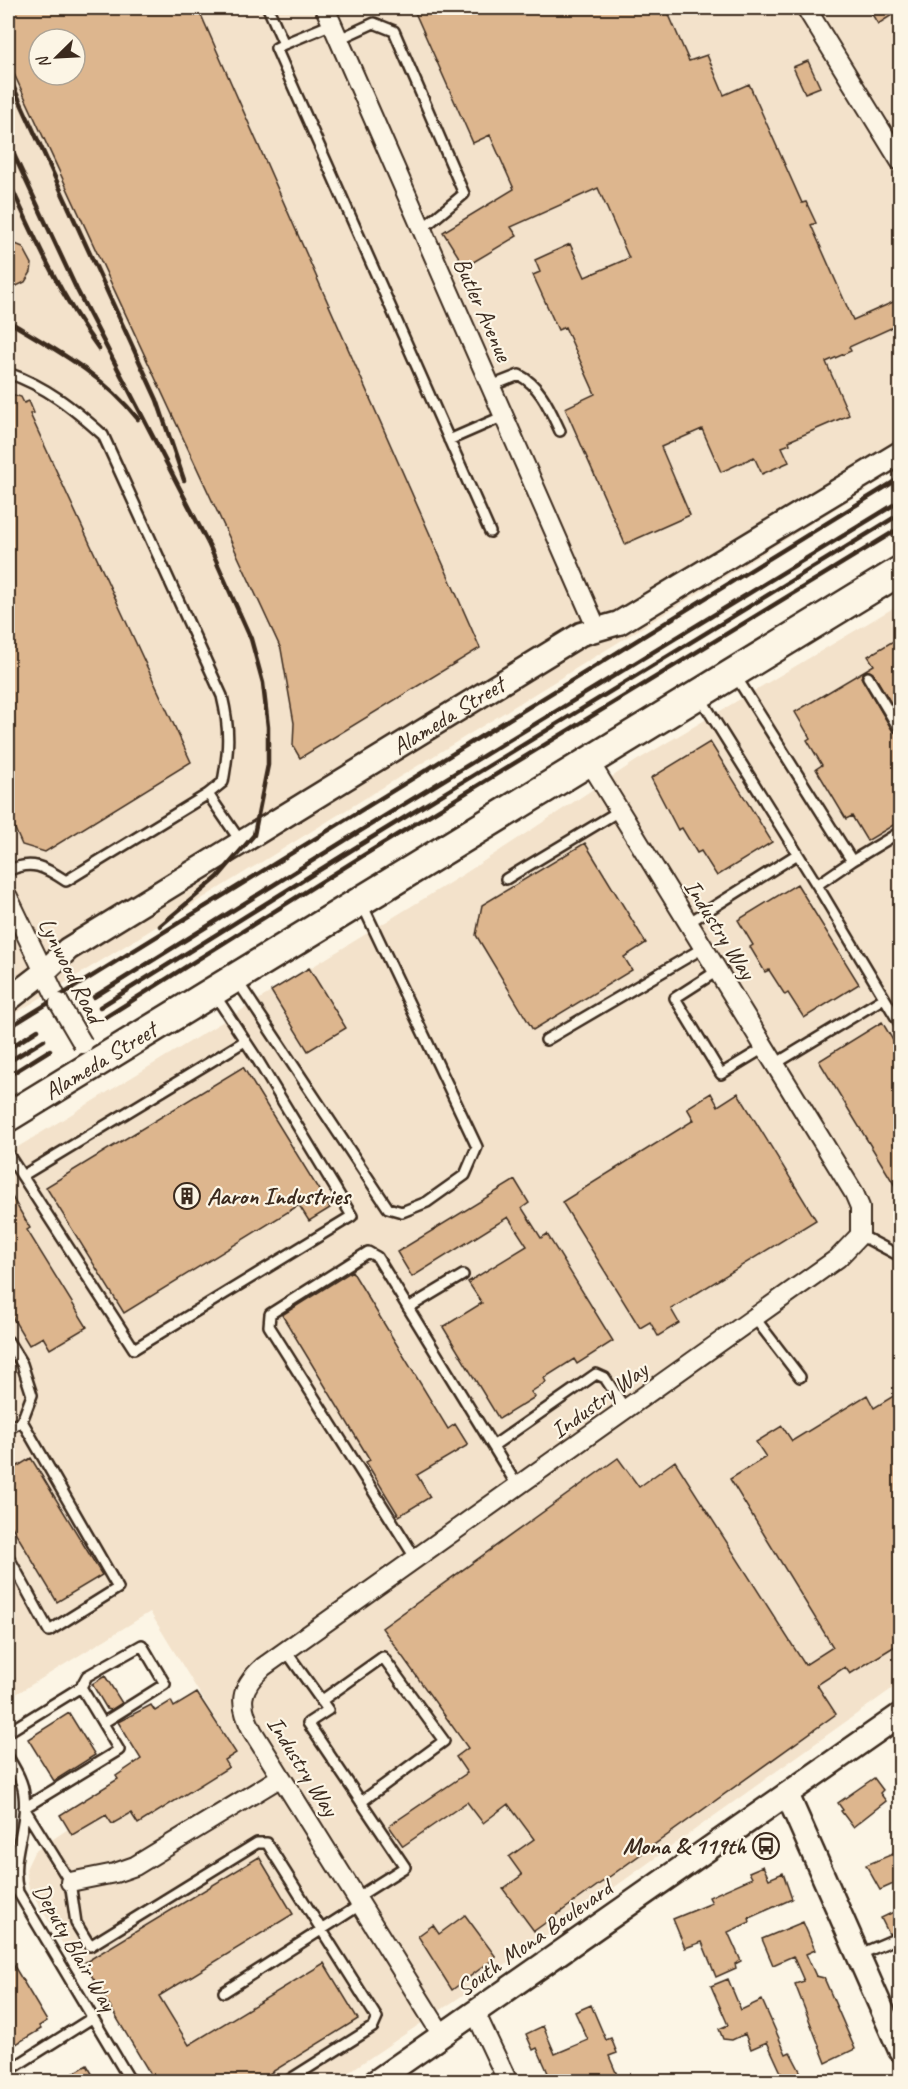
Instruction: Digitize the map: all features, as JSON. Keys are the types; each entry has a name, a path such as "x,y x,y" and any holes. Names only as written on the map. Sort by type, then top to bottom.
{"main road":[{"name":"Alameda Street","path":"8,1117 88,1054 224,984 900,571"}],"street":[{"path":"806,8 900,160"},
{"name":"Butler Avenue","path":"332,24 597,629"},
{"name":"Alameda Street","path":"8,1000 43,973 68,949 241,842 581,634 619,623 900,453"},
{"name":"Industry Way","path":"442,2035 253,1732 243,1708 246,1685 263,1667 838,1258 860,1235 860,1207 854,1193 588,761"},
{"name":"Lynwood Road","path":"8,897 43,973 88,1054"},
{"name":"South Mona Boulevard","path":"375,2082 900,1715"},
{"path":"70,1882 115,1873 135,1866 281,1777"},
{"path":"787,1794 900,2050"},
{"path":"475,2012 508,2082"}],"lane":[{"path":"268,8 284,44"},
{"path":"422,229 464,194 394,31 374,23 332,24 276,48 490,531"},
{"path":"8,373 33,381 71,406 103,435 222,696 229,726 228,754 223,782 208,794 66,881 45,867 20,864 8,871"},
{"path":"491,386 519,375 527,379 541,394 560,430"},
{"path":"449,440 504,416"},
{"path":"868,676 900,728"},
{"path":"716,684 796,855 900,1024"},
{"path":"716,684 852,861"},
{"path":"208,794 241,842"},
{"path":"506,879 619,811"},
{"path":"816,885 900,832"},
{"path":"688,923 796,855"},
{"path":"224,984 388,1208 402,1212 426,1202 465,1175 477,1147 361,901"},
{"path":"546,1040 703,948"},
{"path":"717,971 675,998 721,1074 764,1048"},
{"path":"8,1154 134,1349 351,1216 245,1041 224,984"},
{"path":"775,1064 884,998"},
{"path":"22,1176 245,1041"},
{"path":"860,1235 900,1256"},
{"path":"416,1559 269,1326 270,1314 368,1252 377,1257 518,1487"},
{"path":"408,1308 463,1275"},
{"path":"754,1317 800,1377"},
{"path":"8,1341 22,1364 32,1395 22,1421 8,1429"},
{"path":"494,1446 596,1374 605,1378 626,1410"},
{"path":"8,1556 49,1631 118,1588 22,1421"},
{"path":"8,1732 81,1687 87,1676 142,1645 165,1684 103,1723"},
{"path":"224,1992 322,1930 405,1867 308,1723 328,1710 286,1651"},
{"path":"321,1701 383,1657 444,1741 361,1802"},
{"path":"81,1687 119,1750 24,1808 70,1882 76,1923 90,1946 257,1843 267,1843 376,2018 373,2027 286,2082"},
{"name":"Deputy Blair Way","path":"8,1757 22,1785 24,1808 14,1866 18,1892 131,2082"},
{"path":"858,1955 900,1937"},
{"path":"8,2071 92,2018"}],"shaded area":[{"path":"8,8 900,8 900,469 8,1018"},
{"path":"900,604 900,1683 469,1991 334,2082 155,2081 84,1964 77,1967 29,1889 26,1869 34,1852 68,1829 73,1835 106,1815 112,1824 131,1813 138,1824 229,1767 225,1760 236,1753 150,1612 8,1699 8,1153 464,874 636,761"}],"building":[{"path":"8,8 198,8 480,648 300,758 293,746 294,723 281,649 8,61"},
{"path":"413,8 666,8 689,61 707,55 724,95 749,84 802,203 806,202 816,223 811,225 853,320 900,299 900,324 849,347 851,351 826,362 849,415 789,441 790,444 782,447 789,462 762,474 754,457 721,472 702,429 661,447 690,515 625,544 565,408 595,394 565,327 558,330 533,275 540,272 535,260 570,244 585,277 629,258 598,188 511,227 517,236 465,267 443,232 514,189 490,135 473,143"},
{"path":"868,8 900,8 900,10 878,24"},
{"path":"808,61 820,87 805,93 793,67"},
{"path":"8,241 23,247 32,264 31,272 25,282 8,290"},
{"path":"8,393 21,397 24,403 29,401 34,413 30,414 191,762 45,852 22,845 8,813"},
{"path":"900,637 900,718 873,673 867,670 861,677 892,730 900,733 900,821 867,841 852,816 846,819 816,769 822,765 807,740 810,738 795,712 874,665 868,656"},
{"path":"710,742 772,842 717,876 701,851 697,853 682,828 678,830 651,778"},
{"path":"585,843 646,943 624,957 632,970 533,1030 476,935 482,905"},
{"path":"797,884 859,984 804,1018 788,993 785,995 769,970 765,972 738,920"},
{"path":"309,968 346,1028 308,1051 271,991"},
{"path":"882,1022 900,1052 900,1194 819,1061"},
{"name":"Aaron Industries","path":"243,1067 330,1208 309,1221 299,1205 124,1313 46,1187"},
{"path":"711,1093 718,1106 738,1093 816,1220 671,1309 679,1323 658,1336 650,1322 640,1328 562,1202 694,1120 687,1108"},
{"path":"515,1180 529,1203 522,1208 541,1238 547,1234 613,1341 577,1364 574,1359 544,1378 546,1382 531,1392 535,1397 499,1419 443,1327 482,1303 468,1282 527,1246 508,1217 412,1277 397,1252"},
{"path":"8,1190 30,1228 27,1230 87,1327 50,1349 43,1337 29,1345 8,1310"},
{"path":"352,1271 448,1429 455,1424 468,1445 417,1475 430,1497 399,1516 366,1462 370,1460 282,1315"},
{"path":"900,1392 900,1643 850,1674 845,1667 817,1685 836,1714 534,1931 503,1889 522,1875 509,1857 534,1839 508,1804 483,1823 467,1802 403,1846 389,1826 467,1773 456,1757 468,1748 382,1628 618,1458 639,1487 675,1461 805,1665 833,1647 730,1479 766,1457 756,1442 782,1426 792,1441 867,1395 874,1408"},
{"path":"31,1458 102,1575 57,1602 8,1520 8,1472"},
{"path":"105,1676 122,1703 111,1710 107,1709 92,1684"},
{"path":"197,1693 236,1753 225,1760 229,1767 138,1824 131,1813 112,1824 106,1815 72,1835 60,1815 118,1779 116,1776 141,1759 118,1722 151,1705 155,1711 171,1701 174,1707"},
{"path":"69,1713 95,1755 54,1781 28,1739"},
{"path":"874,1778 883,1790 880,1793 886,1801 853,1827 838,1803"},
{"path":"900,1851 900,1881 880,1890 866,1865"},
{"path":"259,1857 293,1914 159,1996 189,2045 324,1963 358,2019 256,2082 155,2082 84,1963"},
{"path":"763,1866 769,1879 783,1873 792,1899 749,1918 750,1922 728,1932 741,1961 735,1964 736,1968 716,1977 702,1942 685,1948 673,1919 712,1903 709,1897 752,1878 749,1872"},
{"path":"900,1909 900,1930 889,1934 881,1918"},
{"path":"465,1915 496,1957 452,1990 418,1936 433,1925 439,1934"},
{"path":"803,1922 815,1950 806,1954 816,1976 824,1978 855,2049 826,2063 795,1984 804,1981 793,1956 773,1965 762,1939"},
{"path":"8,1956 47,2021 39,2026 41,2029 8,2049"},
{"path":"728,1979 741,2010 762,2000 786,2054 790,2052 801,2073 785,2081 767,2042 751,2049 745,2034 732,2040 723,2039 719,2029 728,2025 711,1986"},
{"path":"591,2005 606,2040 611,2038 617,2053 609,2056 620,2082 552,2082 537,2048 533,2050 526,2034 543,2026 555,2054 588,2040 575,2012"},
{"path":"87,2065 97,2082 59,2082"}],"railway":[{"path":"8,75 157,400 184,480"},
{"path":"8,142 77,290 209,545 251,639 263,683 268,727 268,765 254,835 218,877 160,926"},
{"path":"8,180 61,288 99,349"},
{"path":"8,321 94,376 138,419"},
{"path":"8,1028 900,478"},
{"path":"94,997 352,836 900,501"},
{"path":"100,1007 900,514"},
{"path":"106,1017 364,855 900,528"},
{"path":"8,1049 38,1030"},
{"path":"8,1062 44,1040"},
{"path":"8,1076 50,1050"}],"place":[{"name":"Aaron Industries","path":"187,1196"},
{"name":"Mona & 119th","path":"766,1846"}]}
